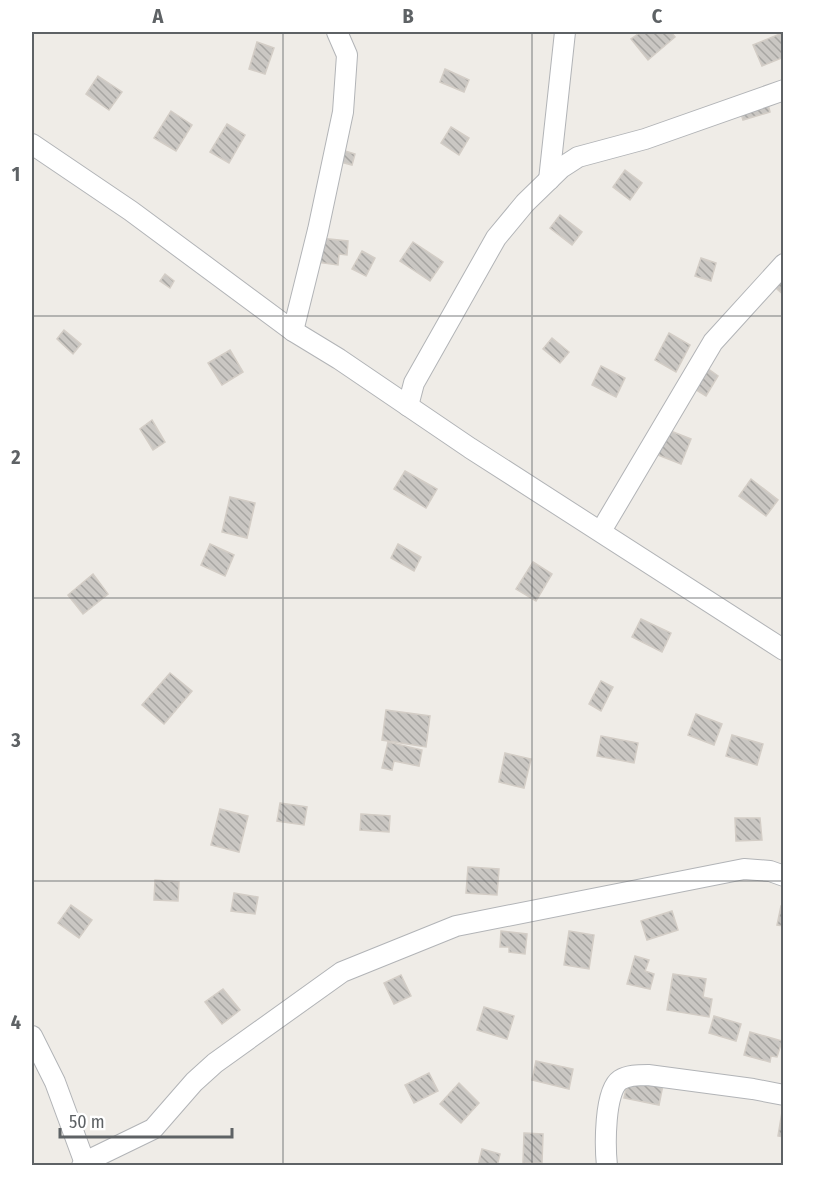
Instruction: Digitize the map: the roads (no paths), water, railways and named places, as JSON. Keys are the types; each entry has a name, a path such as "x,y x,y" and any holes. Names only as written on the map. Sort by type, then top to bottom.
{"street":[{"path":"293,332 343,112 347,55 337,32"},
{"path":"549,180 565,32"},
{"path":"408,406 414,383 496,238 525,203 561,168 578,157 645,139 783,90"},
{"path":"32,144 131,211 293,332 339,359 783,650"},
{"path":"601,531 714,342 783,264"},
{"path":"32,1036 55,1082 84,1164 153,1129 194,1082 216,1063 342,972 456,926 744,869 770,871 783,876"},
{"path":"607,1166 606,1119 614,1088 620,1080 631,1076 648,1075 783,1095"}]}
